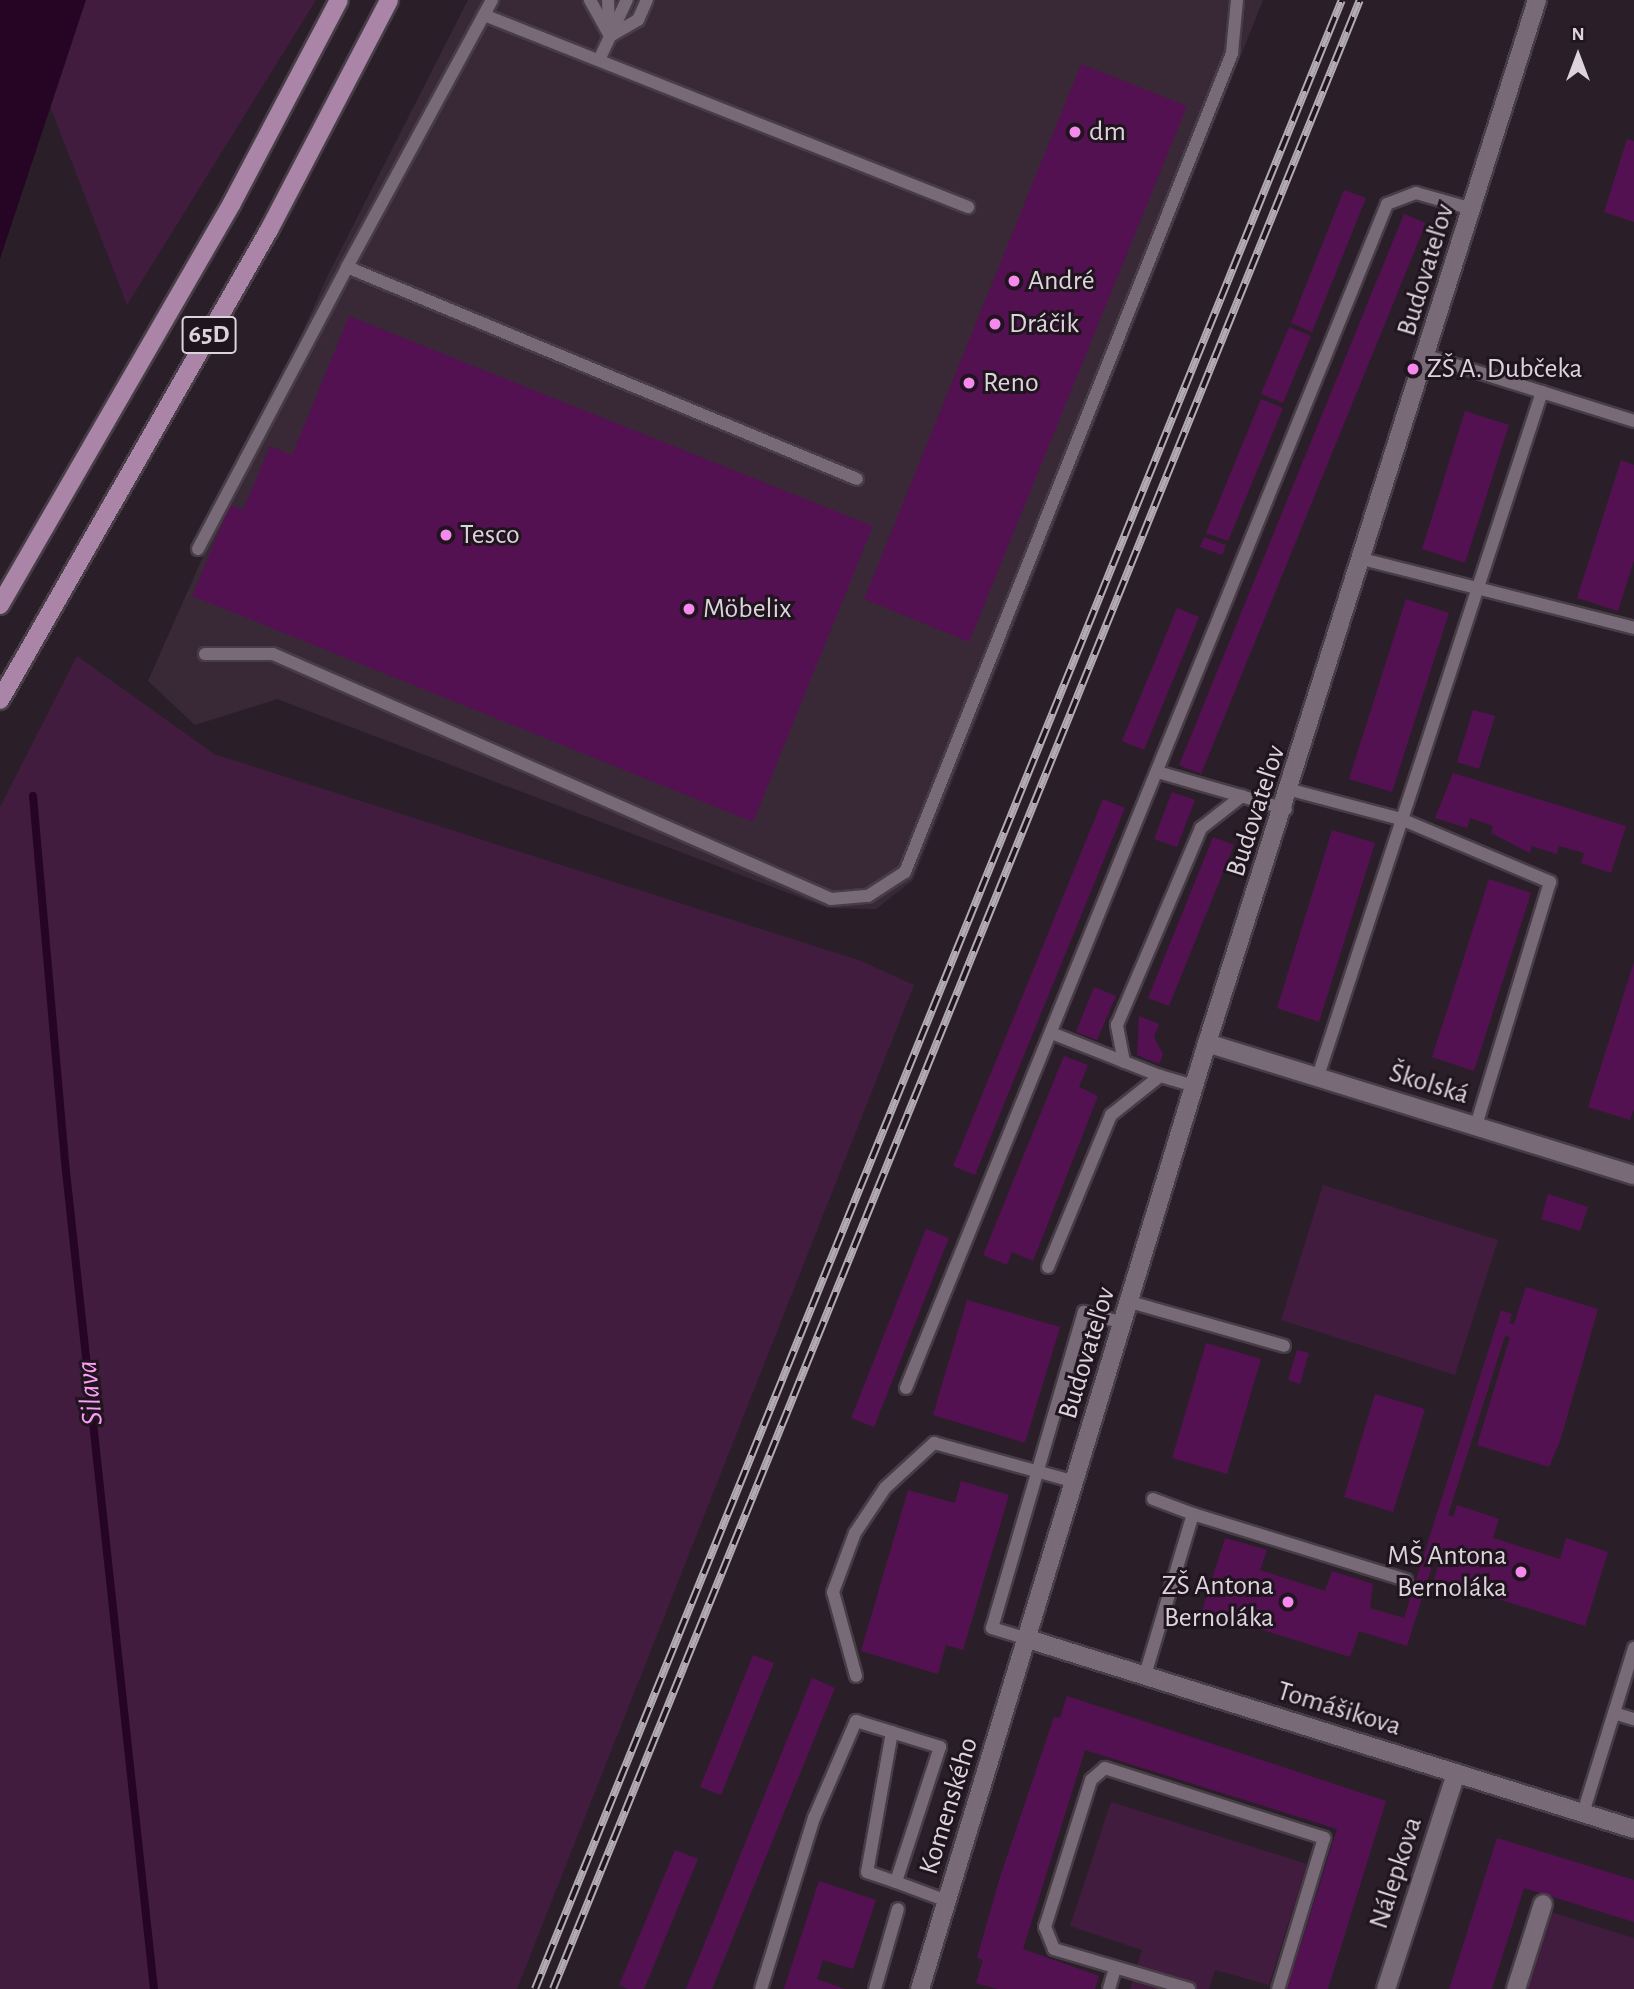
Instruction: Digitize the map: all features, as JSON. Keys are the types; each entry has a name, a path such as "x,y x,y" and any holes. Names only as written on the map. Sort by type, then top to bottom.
{"main road":[{"name":"65D","path":"0,605 232,203 339,0"},
{"name":"65D","path":"0,700 269,230 389,0"}],"street":[{"name":"Budovateľov","path":"1028,1639 1208,1044 1286,809 1537,0"},
{"name":"Školská","path":"1208,1044 1633,1173"},
{"name":"Tomášikova","path":"1028,1639 1634,1829"},
{"name":"Komenského","path":"920,1989 1028,1639"},
{"name":"Nálepkova","path":"1386,1989 1456,1773"},
{"path":"1516,1989 1543,1904"}],"lane":[{"path":"198,549 492,0"},
{"path":"590,0 610,36"},
{"path":"608,0 610,36"},
{"path":"599,60 627,0"},
{"path":"610,36 638,20 647,0"},
{"path":"205,654 273,654 831,899 869,896 905,872 1232,53 1237,0"},
{"path":"484,15 968,207"},
{"path":"906,1388 1161,773 1387,204 1416,193 1472,209"},
{"path":"347,267 857,479"},
{"path":"1427,356 1634,421"},
{"path":"1318,1076 1542,392"},
{"path":"1362,559 1476,592 1634,628"},
{"path":"1161,773 1286,809"},
{"path":"1291,790 1401,819 1550,881 1476,1126"},
{"path":"1124,1062 1117,1025 1200,828 1242,796"},
{"path":"1054,1034 1160,1076 1195,1086"},
{"path":"1048,1267 1111,1115 1160,1076"},
{"path":"1130,1302 1284,1346"},
{"path":"1028,1639 992,1628 1083,1312 1123,1324"},
{"path":"856,1676 833,1592 855,1533 885,1488 934,1443 1076,1482"},
{"path":"1153,1499 1406,1580"},
{"path":"1145,1675 1193,1514"},
{"path":"1583,1813 1634,1648"},
{"path":"1614,1713 1634,1719"},
{"path":"761,1989 814,1818 856,1721 940,1747 896,1882"},
{"path":"891,1732 867,1872 947,1901"},
{"path":"1189,1989 1054,1949 1045,1927 1091,1780 1105,1768 1324,1838 1278,1989"},
{"path":"875,1989 898,1909"},
{"path":"1109,1989 1115,1968"}],"shaded area":[{"path":"0,0 86,0 0,259"},
{"path":"9,0 316,0 127,305"},
{"path":"468,0 1263,0 913,880 876,909 828,908 277,699 195,725 148,681 327,277"},
{"path":"77,656 214,754 861,961 914,985 517,1989 0,1989 0,807"},
{"path":"1323,1185 1498,1240 1455,1375 1281,1320"},
{"path":"1111,1802 1307,1864 1269,1985 1215,1970 1209,1989 1130,1989 1142,1950 1070,1926"},
{"path":"1544,1910 1634,1938 1634,1989 1516,1989"}],"building":[{"path":"1081,64 1187,106 969,642 864,599"},
{"path":"1627,139 1634,141 1634,222 1604,212"},
{"path":"1344,190 1366,198 1312,332 1291,323"},
{"path":"1404,214 1426,223 1201,774 1179,765"},
{"path":"349,316 873,526 753,822 192,596 230,505 243,510 270,446 292,455"},
{"path":"1289,327 1311,336 1283,403 1261,394"},
{"path":"1261,399 1283,408 1228,541 1206,533"},
{"path":"1465,411 1509,425 1465,563 1422,549"},
{"path":"1621,460 1634,465 1634,560 1618,611 1577,598"},
{"path":"1204,537 1226,545 1222,555 1200,547"},
{"path":"1406,599 1449,613 1392,792 1349,779"},
{"path":"1177,608 1199,617 1144,750 1122,741"},
{"path":"1473,710 1495,716 1479,769 1457,762"},
{"path":"1453,773 1626,826 1611,873 1581,863 1584,853 1559,846 1557,854 1532,846 1530,853 1491,833 1493,826 1470,818 1467,828 1435,818"},
{"path":"1172,792 1195,800 1177,847 1154,839"},
{"path":"1103,799 1125,808 975,1175 953,1166"},
{"path":"1332,830 1375,843 1319,1022 1277,1008"},
{"path":"1213,837 1234,845 1169,1006 1148,998"},
{"path":"1489,879 1531,893 1474,1071 1432,1057"},
{"path":"1634,962 1634,1109 1630,1120 1588,1107"},
{"path":"1094,987 1116,996 1097,1040 1076,1032"},
{"path":"1139,1016 1159,1024 1154,1037 1163,1054 1159,1064 1137,1055"},
{"path":"1064,1056 1088,1065 1079,1087 1098,1096 1033,1261 1012,1252 1007,1265 983,1255"},
{"path":"1548,1194 1588,1207 1580,1231 1541,1219"},
{"path":"926,1229 949,1238 874,1427 851,1418"},
{"path":"1526,1287 1598,1309 1561,1438 1549,1467 1477,1445 1510,1337 1505,1336 1448,1515 1453,1517 1457,1505 1499,1519 1493,1538 1560,1559 1566,1538 1608,1552 1585,1626 1434,1579 1443,1552 1437,1550 1407,1646 1359,1631 1350,1657 1202,1611 1225,1538 1267,1550 1260,1570 1325,1591 1332,1571 1373,1584 1370,1608 1404,1618 1501,1310 1512,1314 1509,1323 1514,1324"},
{"path":"967,1300 1060,1327 1025,1443 933,1415"},
{"path":"1206,1343 1261,1359 1227,1474 1172,1458"},
{"path":"1297,1350 1309,1353 1300,1384 1288,1380"},
{"path":"1375,1394 1425,1409 1393,1512 1344,1497"},
{"path":"961,1481 1009,1495 963,1650 946,1645 938,1674 861,1651 908,1490 955,1503"},
{"path":"753,1655 774,1663 721,1795 700,1787"},
{"path":"812,1678 835,1688 712,1989 686,1989"},
{"path":"1067,1696 1386,1801 1328,1989 1287,1989 1337,1829 1085,1750 1023,1949 1099,1976 1095,1989 998,1989 976,1983 983,1960 977,1958 1000,1877 1054,1717 1060,1718"},
{"path":"1497,1838 1634,1880 1634,1922 1524,1888 1492,1989 1449,1989"},
{"path":"675,1850 698,1859 644,1989 628,1989 619,1985"},
{"path":"819,1881 876,1900 853,1969 823,1960 817,1979 845,1989 784,1989"}],"waterway":[{"name":"Silava","path":"33,796 65,1162 154,1989"}],"railway":[{"path":"535,1989 1342,0"},
{"path":"553,1989 1360,0"}],"place":[{"name":"dm","path":"1075,132"},
{"name":"André","path":"1014,281"},
{"name":"Dráčik","path":"995,324"},
{"name":"ZŠ A. Dubčeka","path":"1413,369"},
{"name":"Reno","path":"969,383"},
{"name":"Tesco","path":"446,535"},
{"name":"Möbelix","path":"689,609"},
{"name":"MŠ Antona Bernoláka","path":"1521,1572"},
{"name":"ZŠ Antona Bernoláka","path":"1288,1602"}]}
